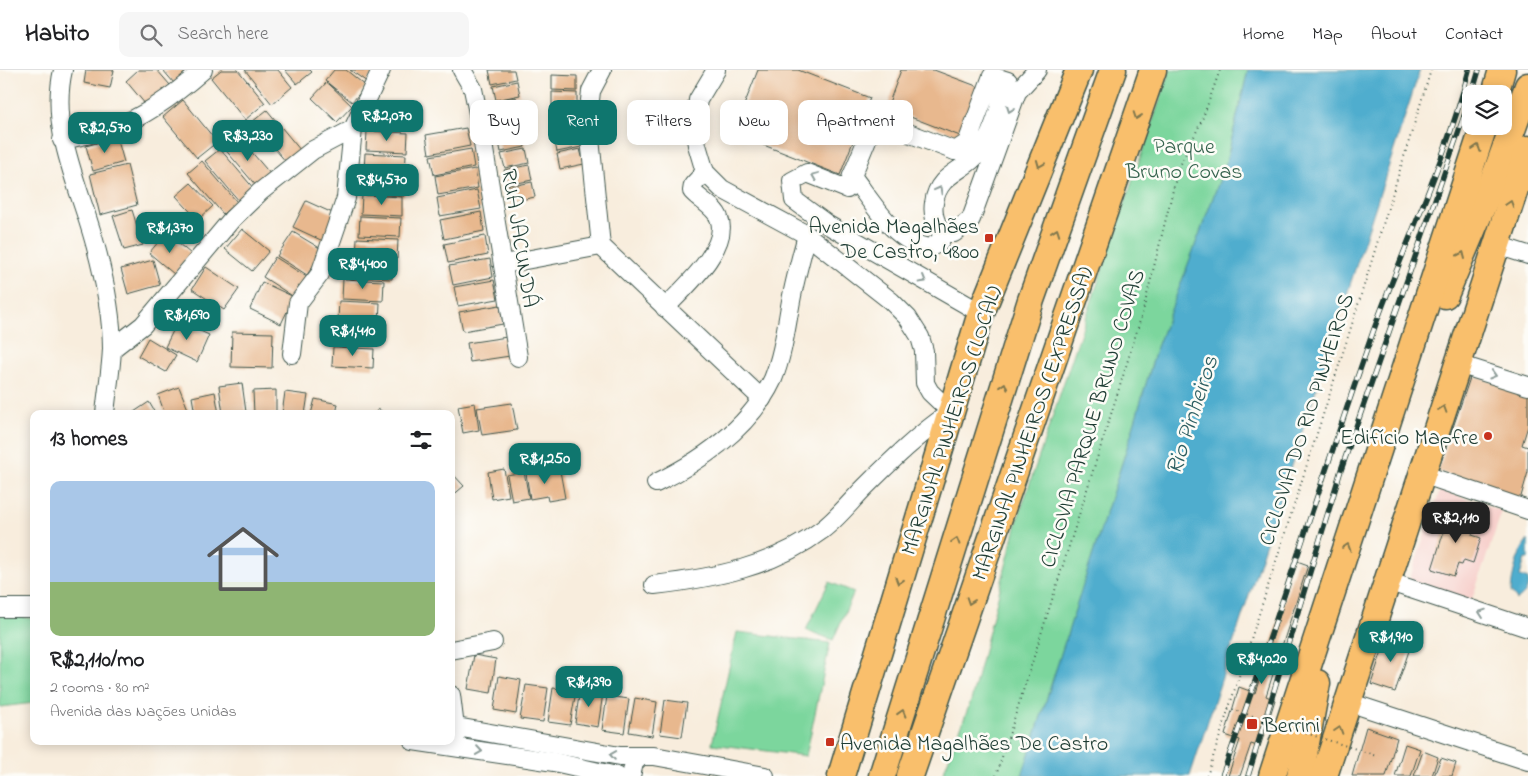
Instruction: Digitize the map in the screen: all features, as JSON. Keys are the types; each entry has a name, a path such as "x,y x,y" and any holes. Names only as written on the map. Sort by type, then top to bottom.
{"highway":[{"name":"MARGINAL PINHEIROS (LOCAL)","path":"836,774 981,313 1079,70"},
{"path":"882,776 1031,300 1113,70"},
{"name":"MARGINAL PINHEIROS (EXPRESSA)","path":"910,776 1153,70"},
{"path":"1497,85 1502,70"},
{"path":"1397,394 1467,245 1497,171 1528,86"},
{"path":"1272,776 1481,135"},
{"path":"1324,776 1528,149"},
{"path":"1300,776 1332,594"}],"street":[{"path":"63,70 60,114 62,140 96,244 108,306 112,349 105,410"},
{"path":"62,140 98,133 130,121 178,90 203,70"},
{"path":"292,354 298,303 320,274 346,198 353,129 381,70"},
{"name":"RUA JACUNDÁ","path":"462,70 473,88 478,113 518,357"},
{"path":"602,70 591,91 588,119 601,246 762,399"},
{"path":"654,585 745,569 798,545 823,529 890,462 930,426 950,412 930,392 924,383 924,351 920,337 908,318 891,301 807,235 722,189 705,172 696,146 694,126 698,100 716,70"},
{"path":"942,233 954,233 971,219 1017,92 1038,70"},
{"path":"852,176 899,235 915,246 929,248 940,242 942,233 935,222 933,207 936,191 945,179 981,151 1008,81 992,76 967,144 955,151"},
{"path":"955,151 875,120 847,189 807,173 792,181 794,200 828,225 981,313"},
{"path":"112,349 142,325 232,219 260,192 314,150 353,129"},
{"path":"955,151 960,168"},
{"path":"665,308 710,258 718,242 721,230 719,218 692,190 693,184 705,172"},
{"path":"656,483 682,471 713,450 743,423 762,399 779,360 786,335 795,278 807,235"},
{"path":"1497,245 1528,255"},
{"path":"504,264 601,246"},
{"path":"1458,364 1528,386"},
{"path":"1422,474 1528,510"},
{"path":"1388,581 1528,628"},
{"path":"0,608 30,608"},
{"path":"455,649 493,642"},
{"path":"1348,702 1528,762"},
{"path":"455,726 620,756 640,756 668,768 765,776"},
{"path":"455,733 457,748"},
{"path":"438,745 554,762 617,776"},
{"path":"631,776 634,763 640,756"}],"path":[{"name":"CICLOVIA PARQUE BRUNO COVAS","path":"996,776 1122,381 1143,311 1178,170 1202,120 1220,70"},
{"name":"CICLOVIA DO RIO PINHEIROS","path":"1206,776 1348,337 1431,70"},
{"path":"1228,708 1259,718"},
{"path":"1268,722 1376,756"}],"shaded area":[{"path":"1440,490 1502,511 1471,602 1409,581"}],"green space":[{"name":"Parque Bruno Covas","path":"1170,70 1248,70 1226,163 1156,350 1131,435 1022,776 942,776 971,701 1019,515"},
{"path":"829,582 854,592 833,640 806,630"},
{"path":"0,613 30,618 30,703 0,707"},
{"path":"737,632 830,643 806,756 712,744"}],"water":[{"name":"Rio Pinheiros","path":"1248,70 1420,70 1190,776 1022,776 1131,435 1156,350 1226,163"},
{"path":"1528,540 1528,559 1525,559 1520,576 1528,579 1528,586 1517,600 1511,592 1513,579 1518,558"}],"building":[{"path":"86,70 114,70 110,88 84,83"},
{"path":"138,70 157,70 170,85 146,105 126,81"},
{"path":"163,70 188,70 174,83"},
{"path":"221,70 238,70 265,103 245,120 211,78"},
{"path":"245,70 278,70 292,87 272,104"},
{"path":"285,70 310,70 312,72 297,84"},
{"path":"334,70 346,70 366,86 352,102 325,81"},
{"path":"350,70 375,70 367,82"},
{"path":"489,70 514,70 516,79 492,84"},
{"path":"758,70 798,70 870,98 869,100 798,100 798,145 852,145 840,175 764,145 788,145 788,100 746,100"},
{"path":"901,70 934,70 979,87 960,136 913,118 913,100 890,100"},
{"path":"552,75 577,76 577,91 552,90"},
{"path":"517,81 520,95 496,100 493,86"},
{"path":"327,82 352,106 337,122 312,98"},
{"path":"552,92 577,93 577,100 552,100"},
{"path":"516,97 517,100 502,100"},
{"path":"183,100 217,142 197,158 163,117"},
{"path":"267,110 301,151 287,163 252,122"},
{"path":"466,128 470,146 429,154 426,135"},
{"path":"367,131 408,133 407,152 366,150"},
{"path":"237,135 272,176 258,188 223,147"},
{"path":"117,137 124,162 93,171 86,146"},
{"path":"500,145 525,145 525,147 501,152"},
{"path":"556,145 581,145 581,147 557,152"},
{"path":"220,149 255,190 240,202 205,161"},
{"path":"471,149 474,167 434,175 430,156"},
{"path":"526,149 529,163 505,168 501,154"},
{"path":"580,149 584,164 560,169 557,154"},
{"path":"365,153 406,155 405,174 364,172"},
{"path":"202,161 237,202 223,214 188,173"},
{"path":"127,165 137,205 100,215 90,174"},
{"path":"529,165 532,180 508,185 504,170"},
{"path":"475,169 478,188 438,195 435,176"},
{"path":"364,175 405,177 404,196 363,194"},
{"path":"532,182 535,197 511,202 508,187"},
{"path":"191,183 213,206 198,220 176,196"},
{"path":"477,190 481,209 440,216 437,198"},
{"path":"362,195 402,197 402,216 361,214"},
{"path":"306,201 337,215 325,242 293,227"},
{"path":"132,210 143,245 124,250 113,216"},
{"path":"481,212 484,231 444,239 440,220"},
{"path":"360,216 401,218 400,237 359,235"},
{"path":"242,229 269,251 252,271 225,249"},
{"path":"293,232 323,250 307,275 277,256"},
{"path":"166,233 191,254 174,274 149,253"},
{"path":"485,236 488,255 448,263 444,244"},
{"path":"357,238 398,240 397,259 356,257"},
{"path":"275,257 310,279 297,299 263,277"},
{"path":"352,258 393,260 392,279 351,277"},
{"path":"490,259 493,277 453,285 449,266"},
{"path":"153,260 160,285 128,294 121,269"},
{"path":"206,267 239,289 224,310 192,289"},
{"path":"343,279 384,281 383,301 342,299"},
{"path":"494,280 498,299 458,306 454,287"},
{"path":"262,282 294,297 281,324 250,309"},
{"path":"339,301 380,303 379,322 338,320"},
{"path":"500,305 503,324 463,331 459,312"},
{"path":"178,321 209,335 197,362 165,347"},
{"path":"335,326 376,328 375,346 334,344"},
{"path":"232,332 273,333 272,368 231,367"},
{"path":"507,337 510,356 470,362 467,343"},
{"path":"148,338 176,355 166,372 138,356"},
{"path":"333,347 374,349 373,368 332,366"},
{"name":"Edifício Mapfre","path":"1471,375 1528,394 1528,426 1522,445 1528,447 1528,472 1520,500 1438,471"},
{"path":"242,383 246,410 222,410 219,386"},
{"path":"179,387 188,410 164,410 158,395"},
{"path":"276,390 276,410 254,410 253,391"},
{"path":"215,392 218,410 194,410 192,397"},
{"path":"285,392 308,395 306,410 283,410"},
{"path":"315,399 338,404 337,410 312,410"},
{"path":"149,402 154,410 137,410"},
{"path":"475,403 479,430 463,433 458,406"},
{"path":"512,403 517,430 482,435 477,408"},
{"path":"504,469 509,496 492,499 488,472"},
{"path":"542,470 543,474 560,471 565,498 548,501 547,496 530,499 526,473"},
{"path":"524,472 529,498 512,501 507,475"},
{"path":"455,476 464,486 455,494"},
{"path":"1451,509 1474,516 1469,529 1473,530 1472,535 1481,538 1473,563 1464,560 1462,565 1458,564 1454,576 1432,569"},
{"path":"1297,561 1308,565 1266,696 1275,700 1260,747 1251,744 1240,776 1228,776 1240,740 1225,735 1239,687 1255,693"},
{"path":"1388,633 1412,642 1395,692 1371,684"},
{"path":"474,655 496,659 491,693 468,689"},
{"path":"499,676 521,680 516,714 494,710"},
{"path":"526,685 548,688 543,722 520,719"},
{"path":"553,688 576,691 570,725 548,722"},
{"path":"580,689 603,693 598,727 575,723"},
{"path":"607,696 629,699 624,733 602,730"},
{"path":"635,698 657,702 652,736 629,732"},
{"path":"665,700 687,703 682,737 660,734"},
{"path":"1366,727 1397,738 1386,776 1352,776"},
{"path":"1405,744 1420,749 1411,776 1395,776"},
{"path":"1423,751 1438,757 1432,776 1414,776"},
{"path":"1441,758 1456,763 1452,776 1434,776"}],"railway":[{"path":"1222,776 1373,332 1437,170 1460,104 1469,70"},
{"path":"1475,85 1479,70"},
{"path":"1248,776 1341,470 1462,122"}],"place":[{"name":"Avenida Magalhães De Castro, 4800","path":"989,238"},
{"name":"Edifício Mapfre","path":"1488,436"},
{"name":"Berrini","path":"1252,724"},
{"name":"Avenida Magalhães De Castro","path":"830,742"}]}
